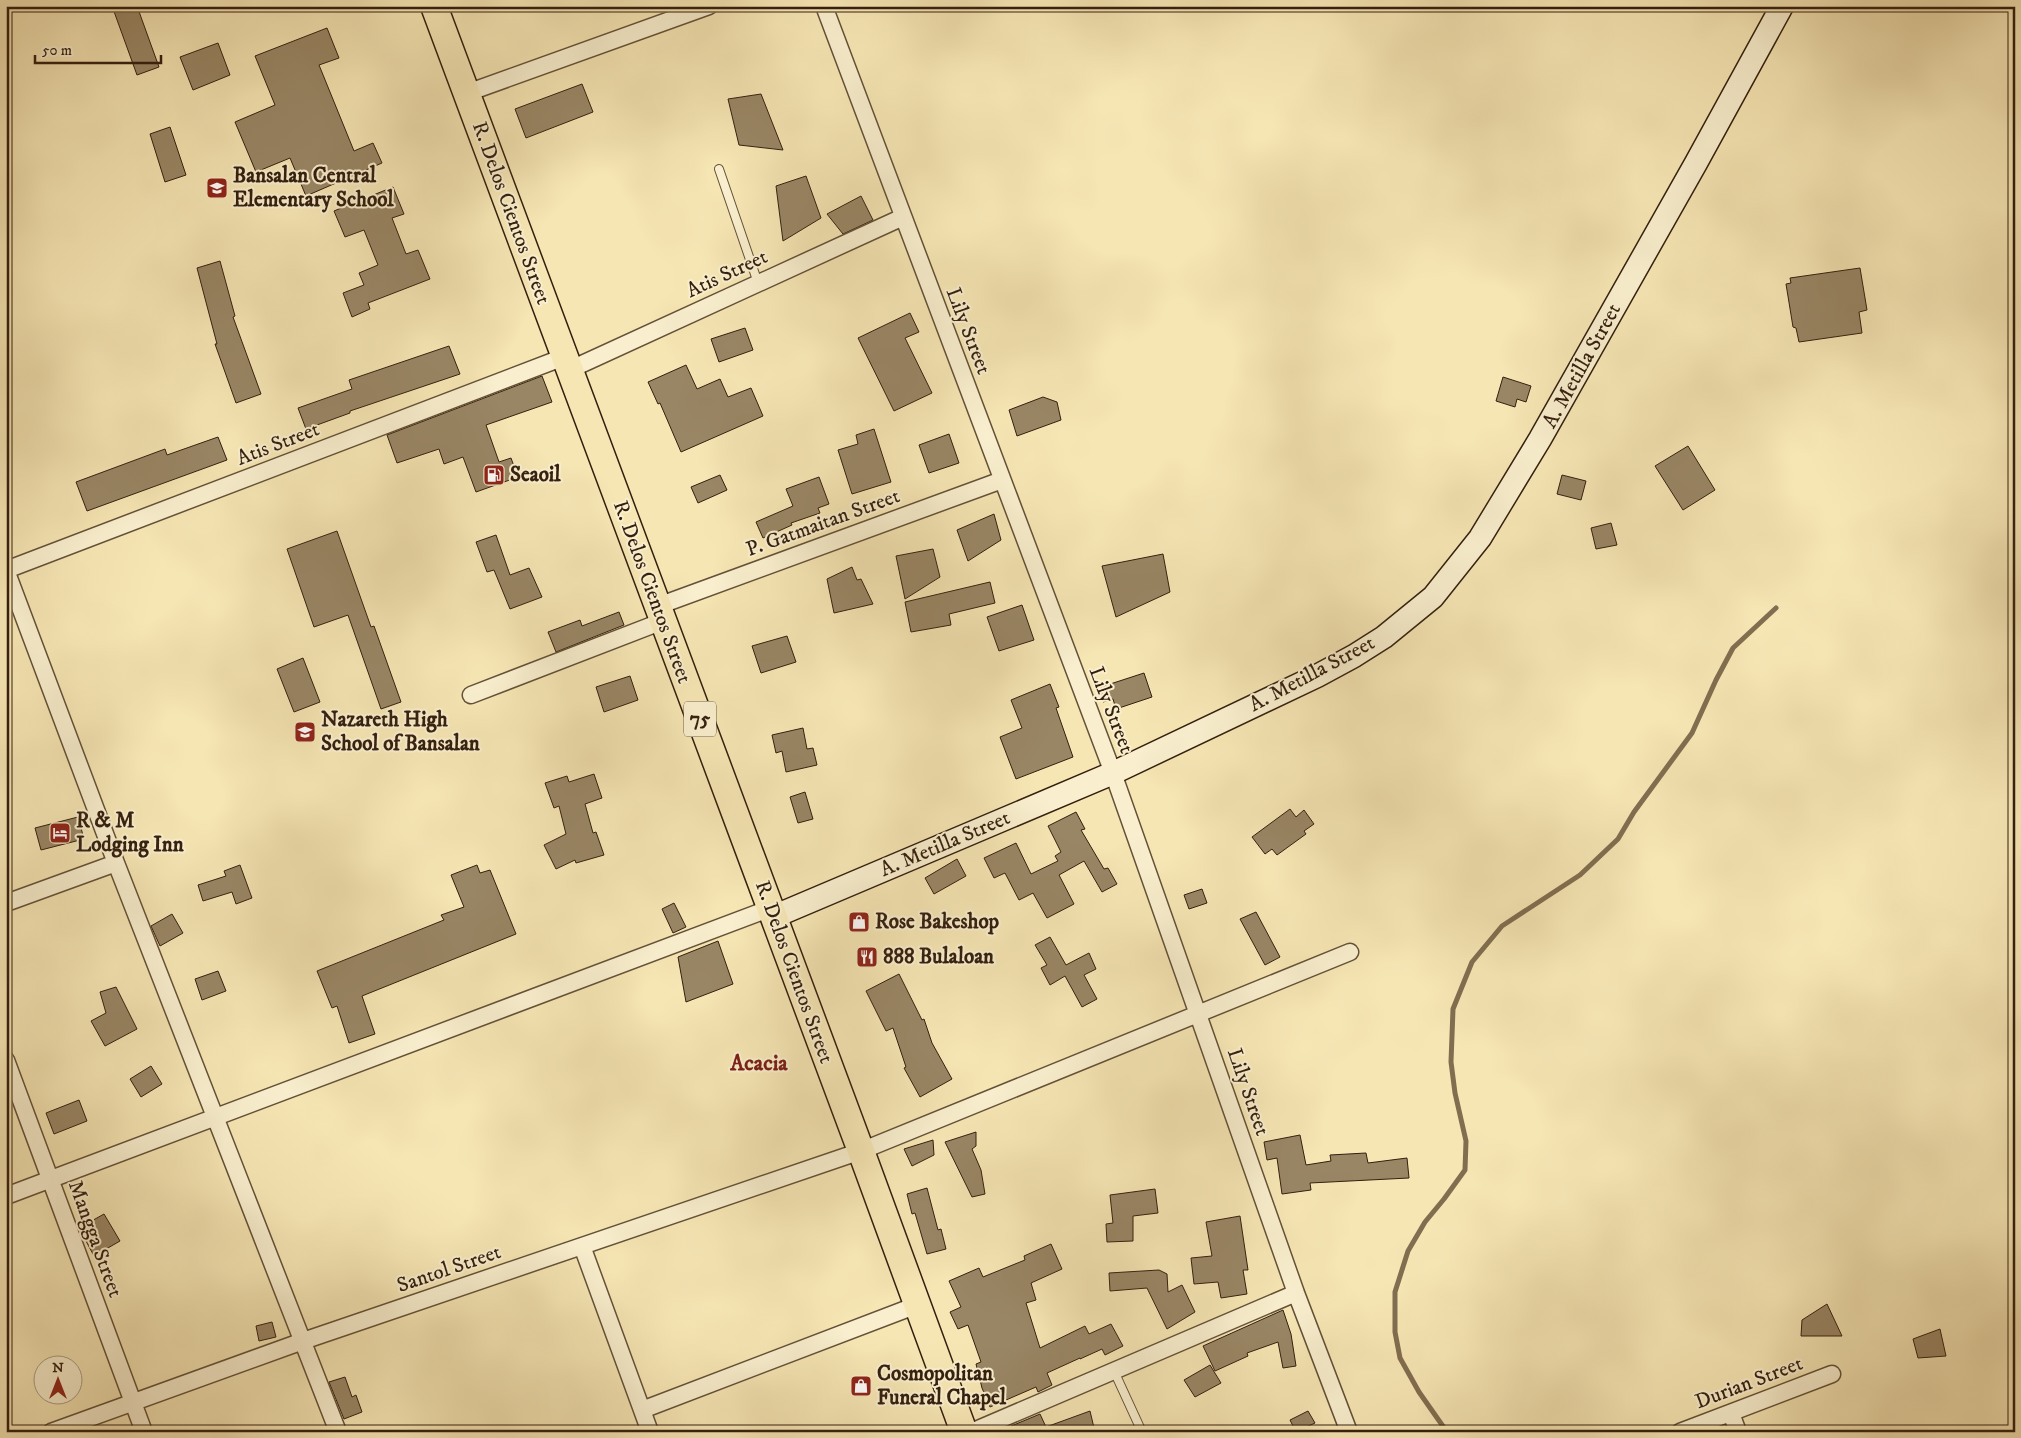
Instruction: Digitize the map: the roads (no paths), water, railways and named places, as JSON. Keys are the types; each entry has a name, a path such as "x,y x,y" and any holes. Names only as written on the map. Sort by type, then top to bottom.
{"highway":[{"name":"R. Delos Cientos Street","path":"434,6 964,1432"}],"main road":[{"name":"A. Metilla Street","path":"772,912 1112,773 1317,676 1354,656 1390,632 1433,597 1480,538 1540,439 1691,172 1782,6"}],"street":[{"path":"466,93 709,6"},
{"name":"Lily Street","path":"824,6 1112,773 1296,1293 1349,1432"},
{"name":"Atis Street","path":"6,570 567,363 758,283 903,217"},
{"name":"P. Gatmaitan Street","path":"471,695 660,614 1002,480"},
{"path":"6,570 116,863 338,1432"},
{"path":"6,903 116,863"},
{"path":"6,1196 772,912"},
{"name":"Santol Street","path":"51,1432 302,1341 861,1151 1350,952"},
{"name":"Mangga Street","path":"6,1060 144,1432"},
{"path":"582,1246 650,1432"},
{"path":"971,1432 1296,1293"},
{"path":"642,1410 917,1304"},
{"name":"Durian Street","path":"1680,1432 1832,1374"},
{"path":"1731,1413 1738,1432"}],"lane":[{"path":"719,169 758,283"},
{"path":"1114,1371 1142,1432"}],"waterway":[{"path":"1447,1432 1419,1392 1400,1358 1395,1332 1395,1292 1408,1251 1425,1222 1465,1170 1466,1141 1455,1093 1451,1062 1453,1009 1472,962 1502,926 1580,875 1618,839 1634,812 1692,733 1733,648 1776,608"}],"place":[{"name":"Bansalan Central Elementary School","path":"217,188"},
{"name":"Seaoil","path":"494,475"},
{"name":"Nazareth High School of Bansalan","path":"305,732"},
{"name":"R & M Lodging Inn","path":"60,833"},
{"name":"Rose Bakeshop","path":"859,922"},
{"name":"888 Bulaloan","path":"867,957"},
{"name":"Cosmopolitan Funeral Chapel","path":"861,1386"}],"district":[{"name":"Acacia","path":"759,1063"}]}
